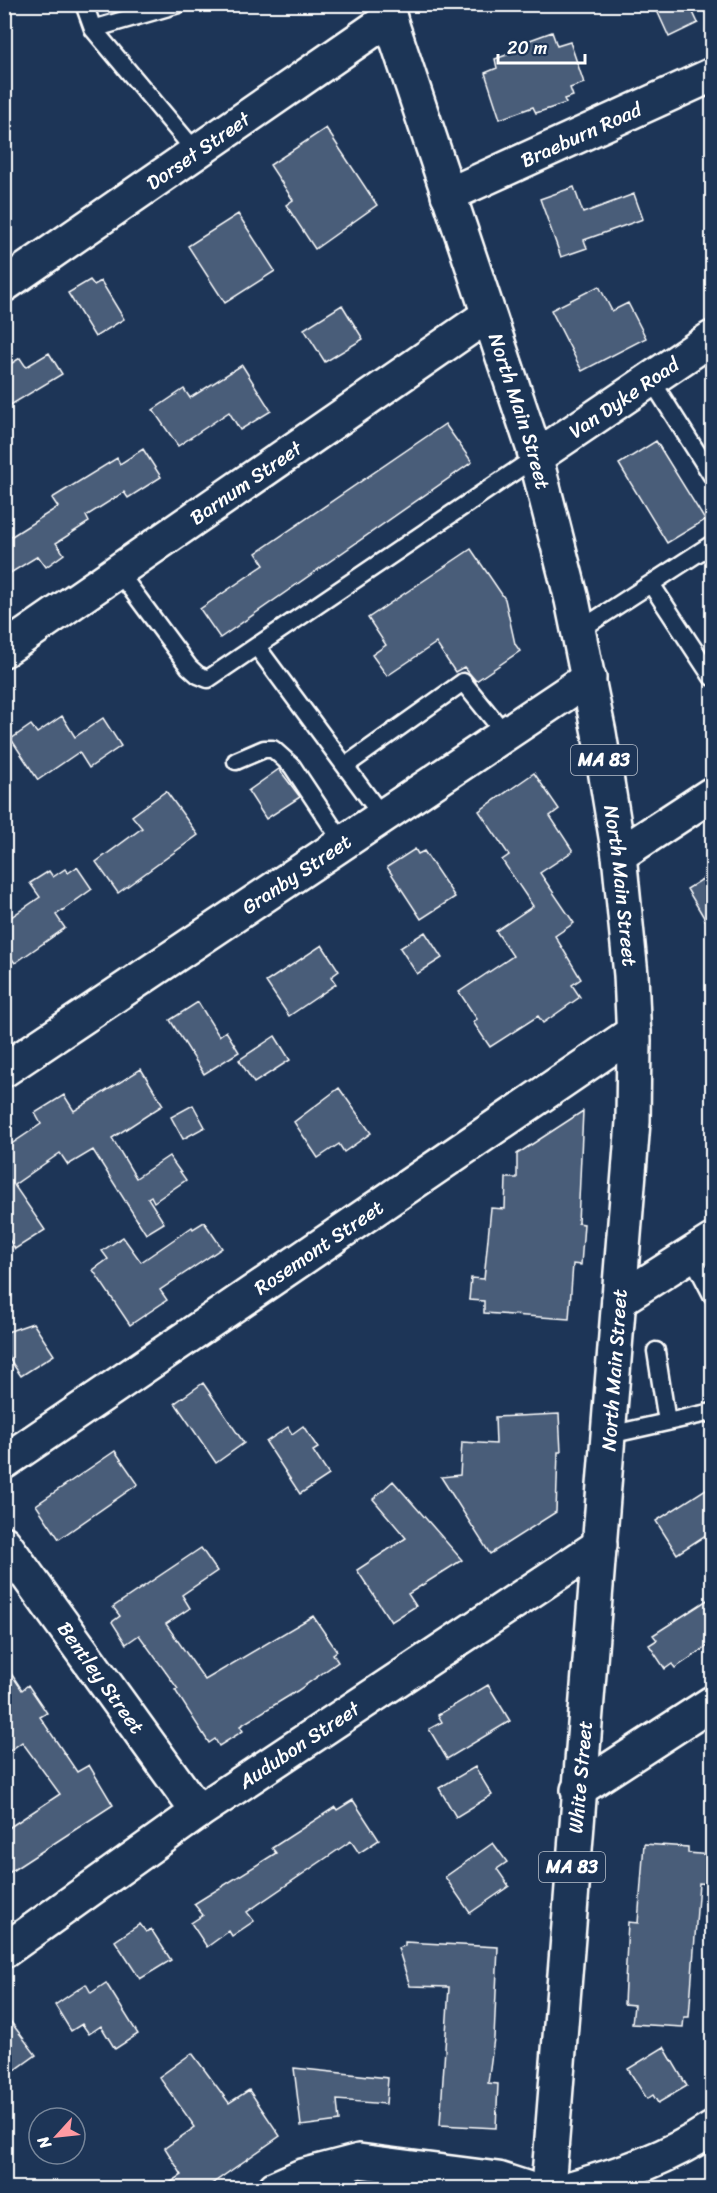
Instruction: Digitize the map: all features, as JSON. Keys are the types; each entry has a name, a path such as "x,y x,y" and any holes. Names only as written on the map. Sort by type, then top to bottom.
{"street":[{"name":"Dorset Street","path":"4,285 196,152 388,11"},
{"name":"North Main Street","path":"388,11 536,457 589,678 619,855 634,1032 633,1122 600,1545"},
{"name":"Braeburn Road","path":"448,195 712,75"},
{"name":"Barnum Street","path":"4,650 488,315"},
{"name":"Van Dyke Road","path":"536,457 712,338"},
{"name":"Granby Street","path":"4,1070 589,678"},
{"path":"619,855 712,794"},
{"name":"Rosemont Street","path":"4,1462 634,1032"},
{"path":"619,1300 702,1248"},
{"name":"Bentley Street","path":"4,1543 198,1812"},
{"name":"White Street","path":"548,2188 578,1790 600,1545"},
{"name":"Audubon Street","path":"4,1951 198,1812 600,1545"},
{"path":"578,1790 712,1703"},
{"path":"571,2188 643,2166 681,2150 712,2129"},
{"path":"274,2188 312,2173 359,2162 498,2179 526,2188"}],"lane":[{"path":"84,4 93,29 196,152"},
{"path":"93,29 179,4"},
{"path":"650,378 712,476"},
{"path":"118,571 198,675 208,679 536,457"},
{"path":"578,631 712,544"},
{"path":"651,584 712,677"},
{"path":"257,646 382,816"},
{"path":"345,766 463,682 505,734"},
{"path":"236,762 264,749 273,749 292,766 343,843"},
{"path":"702,1248 712,1295"},
{"path":"656,1351 667,1422"},
{"path":"609,1435 712,1412"}],"building":[{"path":"654,4 689,4 698,23 669,37"},
{"path":"552,32 557,46 570,42 584,83 570,88 573,96 564,99 566,103 536,113 533,107 500,119 485,73 497,68 495,59 521,50 519,44"},
{"path":"326,128 377,205 315,249 286,205 293,200 270,165"},
{"path":"574,187 583,213 634,194 643,219 584,240 587,248 561,257 540,199"},
{"path":"238,214 275,271 225,303 188,246"},
{"path":"90,280 94,285 101,281 124,319 95,337 68,293"},
{"path":"599,286 612,311 628,303 646,338 582,371 551,310"},
{"path":"342,305 363,339 325,362 304,329"},
{"path":"49,353 62,374 4,409 4,368 20,358 26,367"},
{"path":"242,365 271,411 240,430 229,412 178,446 153,410 184,389 190,398"},
{"path":"445,424 472,462 220,638 200,609 264,565 256,553"},
{"path":"656,441 705,520 667,543 619,464"},
{"path":"143,449 161,477 128,498 124,492 86,516 89,522 56,543 64,554 46,567 38,556 4,577 4,541 58,507 52,498 117,458 120,464"},
{"path":"471,549 505,599 515,644 520,651 476,681 464,667 455,672 436,643 387,676 372,655 386,645 368,618"},
{"path":"62,716 75,737 103,718 121,746 89,768 79,752 38,780 11,739 31,725 37,733"},
{"path":"279,769 300,797 266,819 248,791"},
{"path":"534,773 559,809 550,816 573,851 540,873 574,923 555,936 581,979 572,985 580,997 543,1023 538,1016 490,1047 473,1022 477,1019 459,992 513,956 496,931 533,906 502,860 509,855 479,811"},
{"path":"166,791 198,835 118,893 96,862 142,828 132,816"},
{"path":"415,849 418,854 424,851 455,897 421,919 387,867"},
{"path":"77,867 92,889 56,915 65,928 15,963 4,948 4,922 40,897 30,883 49,871 53,877 65,869 68,873"},
{"path":"712,873 712,931 687,889"},
{"path":"425,932 442,958 417,974 400,948"},
{"path":"322,945 339,971 331,977 336,984 289,1016 266,982"},
{"path":"198,1002 219,1036 226,1031 239,1052 204,1074 170,1020"},
{"path":"275,1036 290,1060 254,1083 239,1060"},
{"path":"141,1069 163,1105 112,1138 136,1178 169,1156 186,1180 154,1202 151,1196 148,1198 164,1223 146,1234 93,1150 68,1165 60,1153 14,1185 45,1230 15,1249 4,1232 4,1149 41,1124 35,1113 64,1095 74,1111"},
{"path":"339,1088 371,1133 344,1152 339,1144 318,1158 294,1122"},
{"path":"193,1105 205,1127 183,1139 171,1117"},
{"path":"583,1111 578,1223 584,1224 581,1265 573,1264 569,1319 484,1313 484,1301 469,1300 471,1278 484,1279 491,1208 505,1209 506,1178 517,1178 517,1154"},
{"path":"204,1222 222,1248 160,1290 167,1300 130,1325 93,1270 108,1259 102,1251 123,1237 141,1262 192,1227 193,1229"},
{"path":"33,1323 54,1355 21,1376 4,1351 4,1333"},
{"path":"203,1383 244,1443 216,1463 175,1403"},
{"path":"559,1414 561,1452 558,1452 556,1512 490,1554 441,1477 460,1475 462,1442 496,1444 495,1417"},
{"path":"303,1426 318,1448 313,1451 329,1475 300,1494 266,1442 288,1427 292,1434"},
{"path":"115,1451 138,1484 59,1539 36,1505"},
{"path":"393,1481 462,1560 408,1594 416,1606 391,1622 357,1570 406,1538 373,1499"},
{"path":"712,1485 712,1531 677,1554 656,1521"},
{"path":"201,1548 217,1571 182,1595 190,1608 166,1624 205,1680 313,1616 337,1651 333,1654 338,1662 297,1691 240,1726 243,1731 219,1746 215,1739 209,1743 175,1690 178,1689 139,1635 126,1644 112,1622 120,1616 113,1607"},
{"path":"712,1597 712,1643 675,1668 672,1664 665,1669 649,1645 657,1640 653,1635"},
{"path":"4,1663 22,1690 28,1685 47,1713 40,1717 77,1772 89,1765 113,1805 4,1876 4,1831 60,1794 22,1742 4,1755"},
{"path":"488,1685 510,1721 447,1759 429,1729 442,1722 438,1715"},
{"path":"475,1767 492,1795 456,1817 439,1788"},
{"path":"353,1800 379,1840 359,1853 351,1841 247,1912 254,1921 232,1936 229,1931 207,1947 191,1923 203,1915 194,1904 276,1853 272,1848 335,1807 337,1810"},
{"path":"493,1843 507,1862 497,1869 509,1886 470,1913 445,1877"},
{"path":"644,1844 688,1847 688,1853 712,1855 712,1884 699,1883 689,2017 684,2017 683,2027 632,2024 634,2005 624,2004 628,1922 638,1923"},
{"path":"140,1924 146,1932 151,1929 171,1960 140,1979 115,1941"},
{"path":"405,1942 498,1947 494,2038 488,2083 498,2084 496,2128 440,2125 449,1987 410,1986 398,1948 405,1946"},
{"path":"106,1983 138,2034 115,2049 101,2026 89,2034 82,2024 71,2031 55,2005 86,1984 91,1993"},
{"path":"4,2013 36,2055 4,2078"},
{"path":"664,2047 687,2086 658,2103 653,2095 647,2099 628,2069"},
{"path":"192,2053 229,2103 249,2090 280,2136 206,2188 162,2188 182,2175 165,2148 195,2127 159,2077"},
{"path":"294,2068 388,2078 386,2104 337,2100 339,2121 301,2126"}]}
